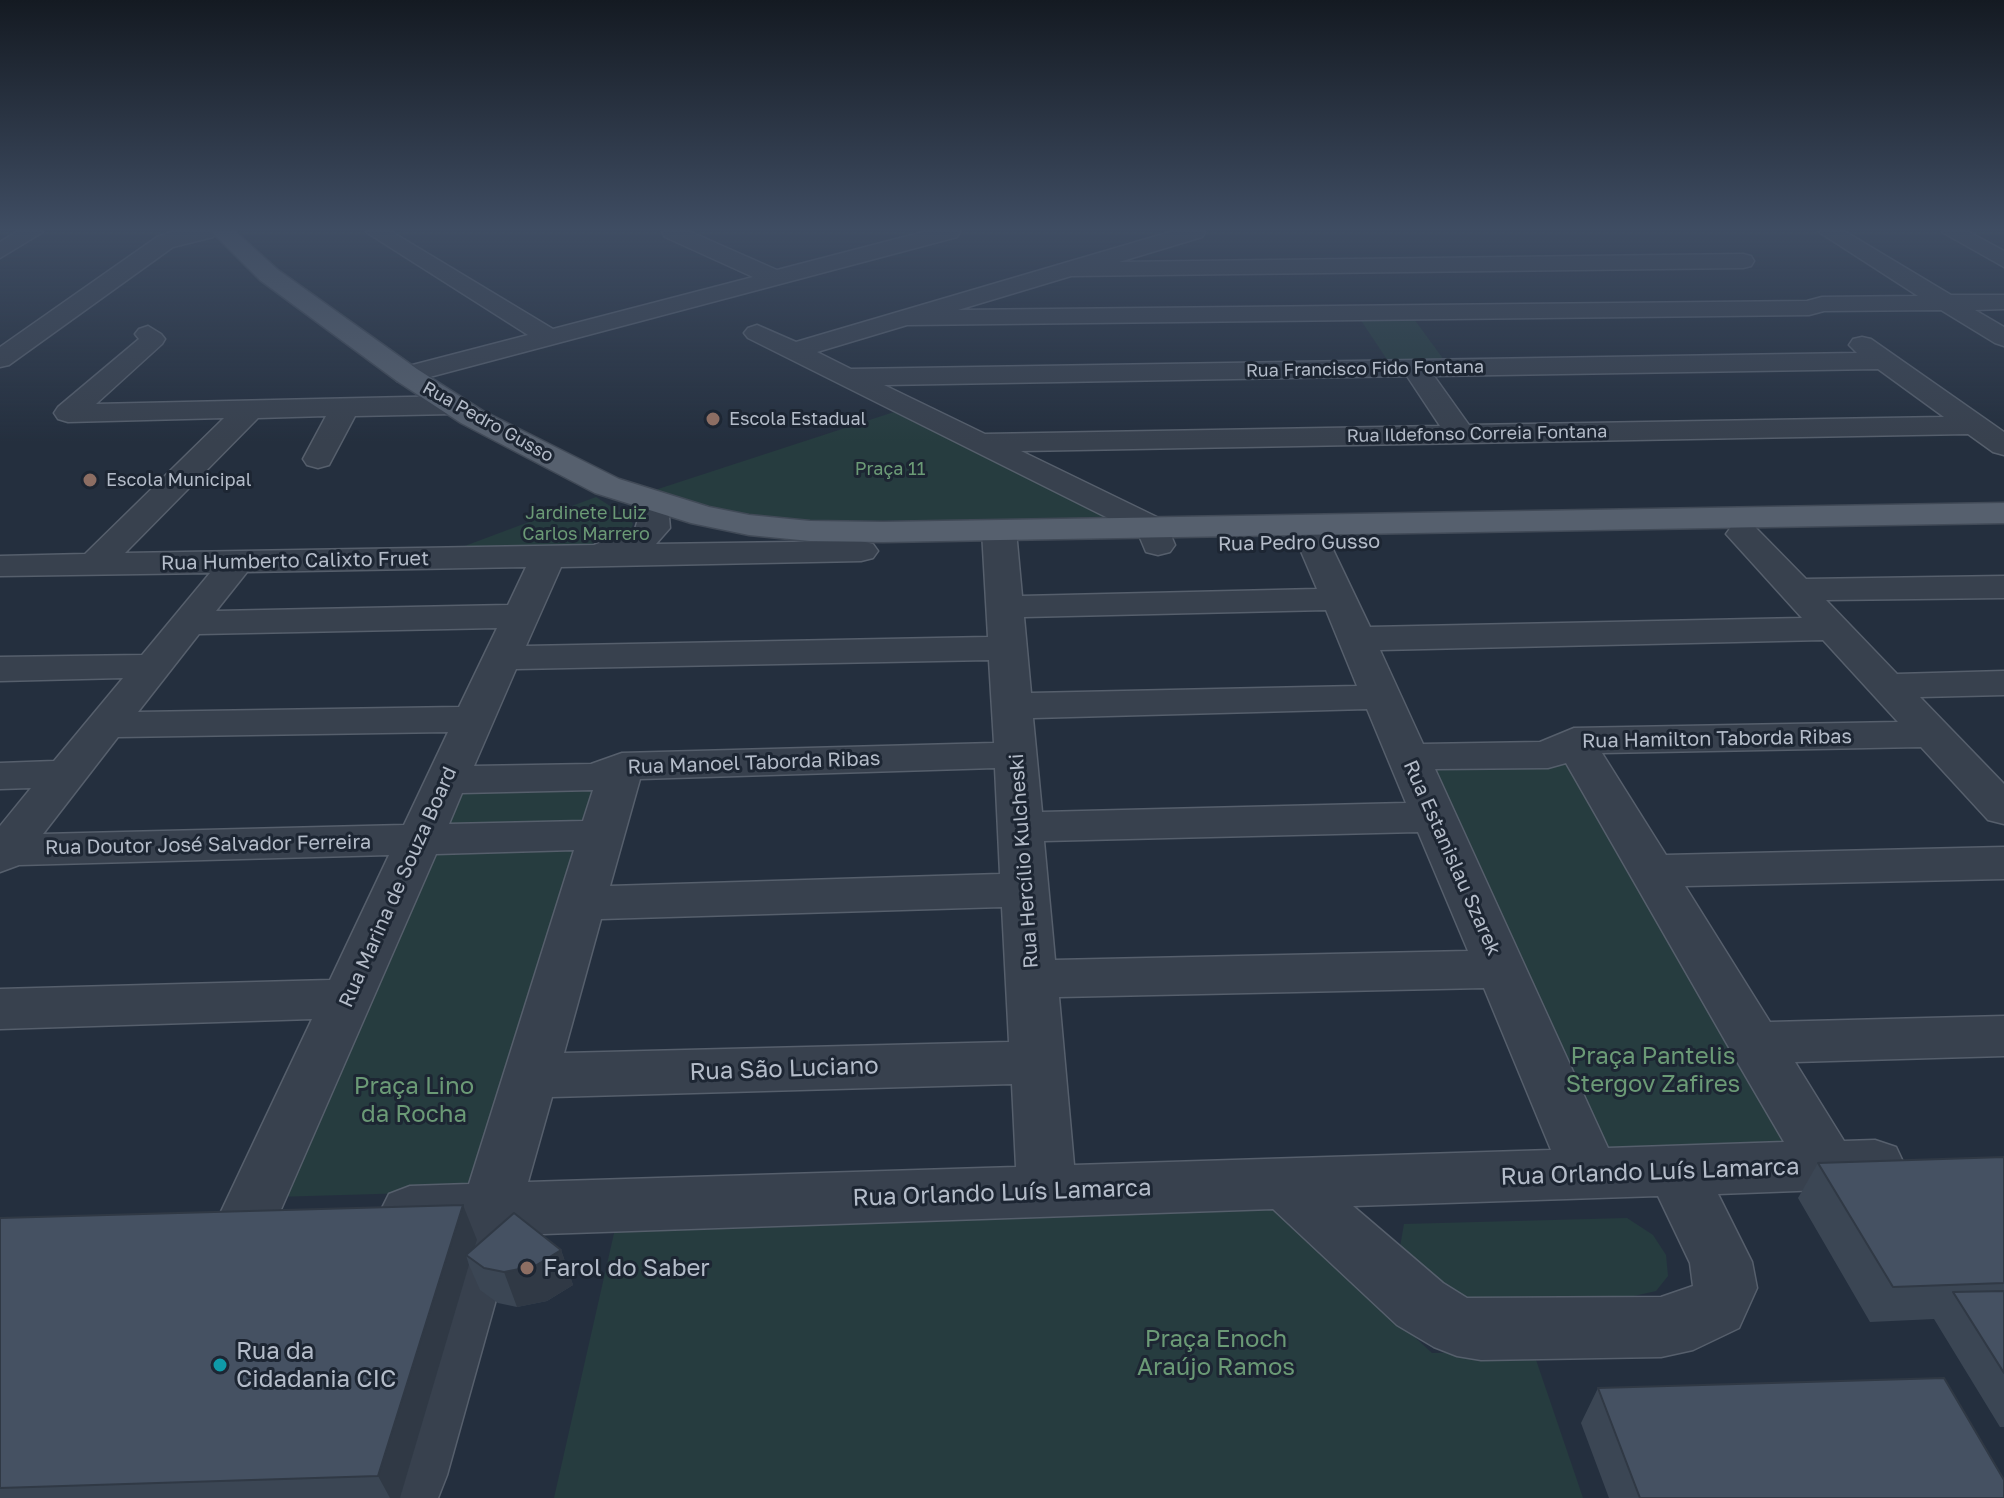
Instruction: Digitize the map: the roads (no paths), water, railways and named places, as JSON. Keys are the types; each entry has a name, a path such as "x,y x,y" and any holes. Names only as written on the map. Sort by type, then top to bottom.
{"main road":[{"name":"Rua Pedro Gusso","path":"306,302 452,405 607,486 703,516 776,528 1000,539 2004,513"},
{"name":"Rua Pedro Gusso","path":"607,486 627,504 653,517 729,537 861,551 1000,539"},
{"name":"Rua Pedro Gusso","path":"1155,536 1314,542 2004,530"}],"street":[{"path":"0,359 81,302"},
{"path":"491,302 550,338"},
{"path":"407,375 685,302"},
{"path":"794,351 958,302"},
{"path":"1369,302 1377,313"},
{"path":"1801,302 2004,446"},
{"path":"1945,302 2004,338"},
{"path":"903,318 1809,308 1822,304 2004,302"},
{"path":"757,333 980,443 1155,536"},
{"path":"148,334 152,339 149,344 68,413 452,405"},
{"name":"Rua Francisco Fido Fontana","path":"847,377 1884,361"},
{"path":"1415,368 1460,434"},
{"path":"318,459 345,408"},
{"path":"94,565 249,410"},
{"name":"Rua Ildefonso Correia Fontana","path":"980,443 1974,425"},
{"name":"Rua Humberto Calixto Fruet","path":"591,556 647,536 653,528 653,517"},
{"path":"1743,534 2003,807"},
{"name":"Rua Hercílio Kulcheski","path":"1000,539 1047,1191"},
{"name":"Rua Estanislau Szarek","path":"1314,542 1591,1174"},
{"name":"Rua Humberto Calixto Fruet","path":"0,566 861,551"},
{"name":"Rua Marina de Souza Board","path":"225,1218 347,999 548,556"},
{"path":"3,853 237,562"},
{"path":"1796,590 2004,587"},
{"path":"188,623 521,616"},
{"path":"502,658 1006,627 1348,619 1833,629"},
{"path":"0,669 154,666"},
{"path":"1886,686 2004,683"},
{"path":"1012,706 1382,697"},
{"path":"106,725 474,719"},
{"name":"Rua Hamilton Taborda Ribas","path":"1408,757 1548,755 1574,741 1932,734"},
{"path":"1574,741 1828,1166"},
{"name":"Rua Manoel Taborda Ribas","path":"447,780 598,777 622,766 1016,755"},
{"path":"407,1476 412,1475 622,766"},
{"path":"0,776 67,774"},
{"path":"1021,827 1434,817"},
{"name":"Rua Doutor José Salvador Ferreira","path":"3,853 602,835"},
{"path":"1652,871 2004,863"},
{"path":"582,903 1026,890"},
{"path":"1032,979 1501,969"},
{"path":"0,1009 347,999"},
{"path":"1754,1043 2004,1036"},
{"name":"Rua São Luciano","path":"530,1076 1038,1062"},
{"name":"Rua Orlando Luís Lamarca","path":"225,1218 1931,1163"},
{"path":"1286,1184 1420,1304 1457,1326 1524,1330 1661,1327 1693,1320 1716,1307 1725,1288 1721,1262 1676,1171"}],"place":[{"name":"Escola Estadual","path":"713,419"},
{"name":"Escola Municipal","path":"90,480"},
{"name":"Farol do Saber","path":"527,1268"},
{"name":"Rua da Cidadania CIC","path":"220,1365"}],"park label":[{"name":"Praça 11","path":"890,469"},
{"name":"Jardinete Luiz Carlos Marrero","path":"586,523"},
{"name":"Praça Pantelis Stergov Zafires","path":"1653,1070"},
{"name":"Praça Lino da Rocha","path":"414,1100"},
{"name":"Praça Enoch Araújo Ramos","path":"1216,1353"}]}
